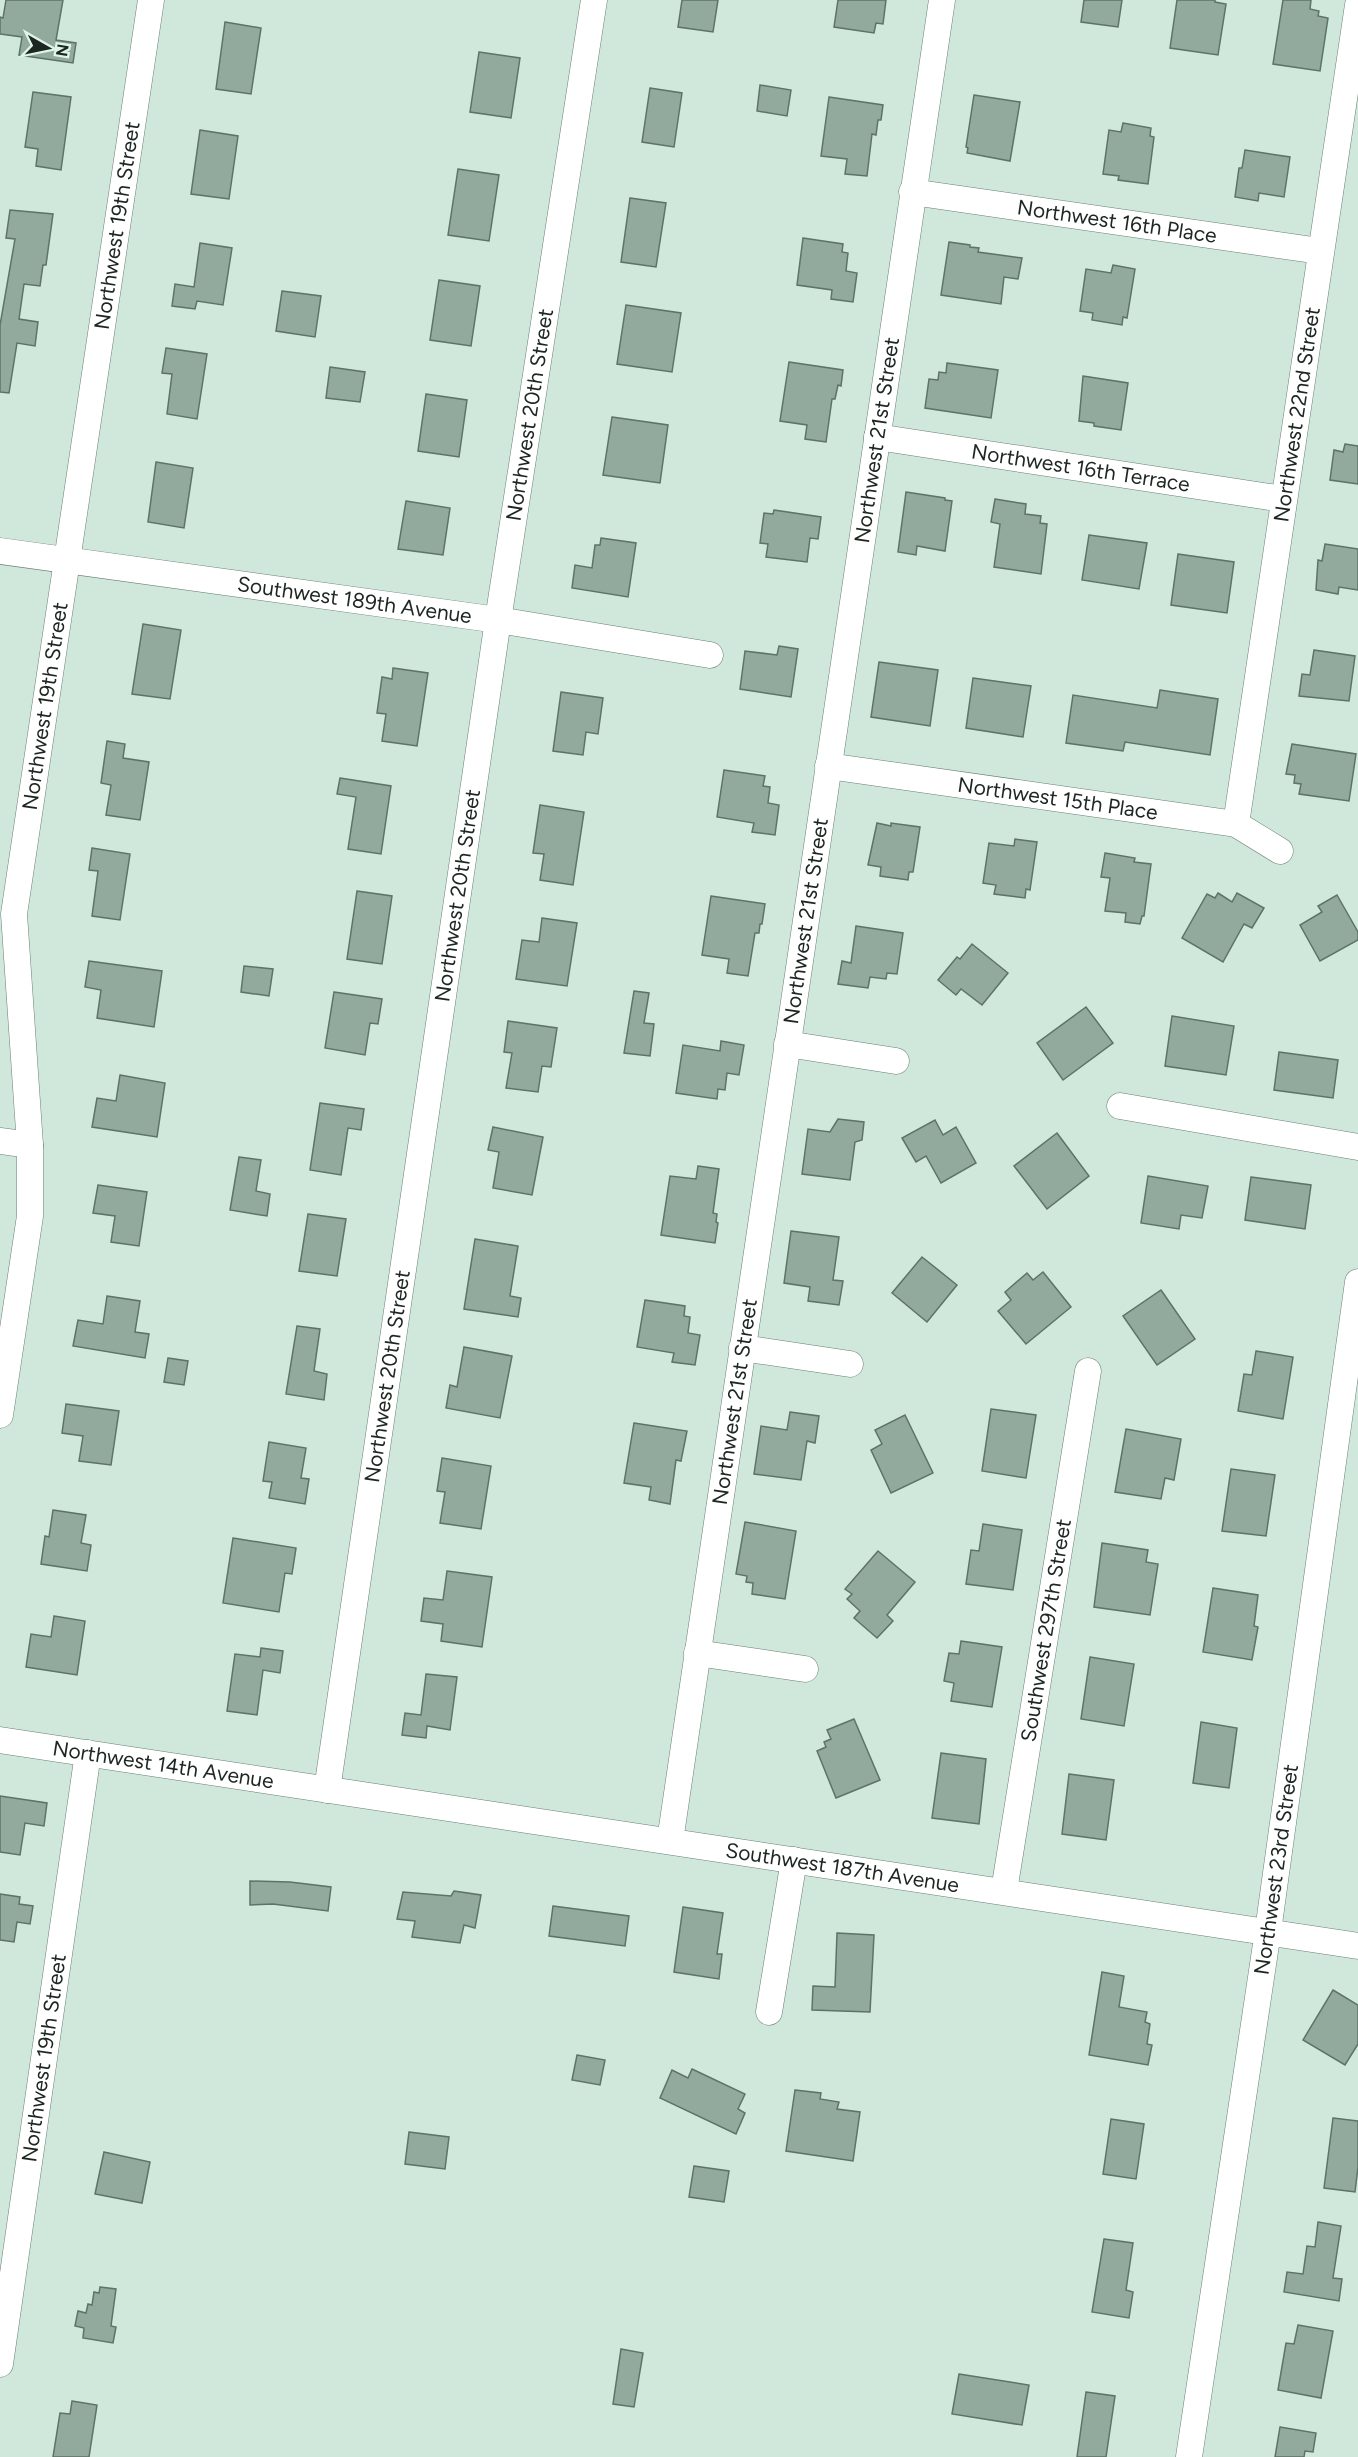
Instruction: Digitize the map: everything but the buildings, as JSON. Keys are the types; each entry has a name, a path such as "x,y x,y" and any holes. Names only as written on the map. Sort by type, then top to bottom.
{"street":[{"name":"Northwest 19th Street","path":"0,1415 30,1216 30,1145 14,914 151,0"},
{"name":"Northwest 20th Street","path":"327,1790 498,620 594,0"},
{"name":"Northwest 21st Street","path":"670,1841 741,1348 942,0"},
{"name":"Northwest 22nd Street","path":"1236,824 1358,5"},
{"name":"Northwest 16th Place","path":"912,192 1320,251"},
{"name":"Northwest 16th Terrace","path":"877,437 1283,499"},
{"name":"Southwest 189th Avenue","path":"0,550 498,620 710,655"},
{"name":"Northwest 15th Place","path":"828,766 1236,824 1280,851"},
{"path":"787,1044 896,1061"},
{"path":"1120,1106 1358,1147"},
{"path":"0,1141 30,1145"},
{"name":"Northwest 23rd Street","path":"1189,2457 1355,1330 1358,1282"},
{"path":"741,1348 850,1364"},
{"name":"Southwest 297th Street","path":"1004,1891 1088,1371"},
{"path":"697,1653 805,1669"},
{"name":"Northwest 14th Avenue","path":"0,1740 327,1790"},
{"name":"Northwest 19th Street","path":"0,2364 7,2273 88,1754"},
{"name":"Southwest 187th Avenue","path":"327,1790 1358,1946"},
{"path":"770,2012 794,1860"}]}
